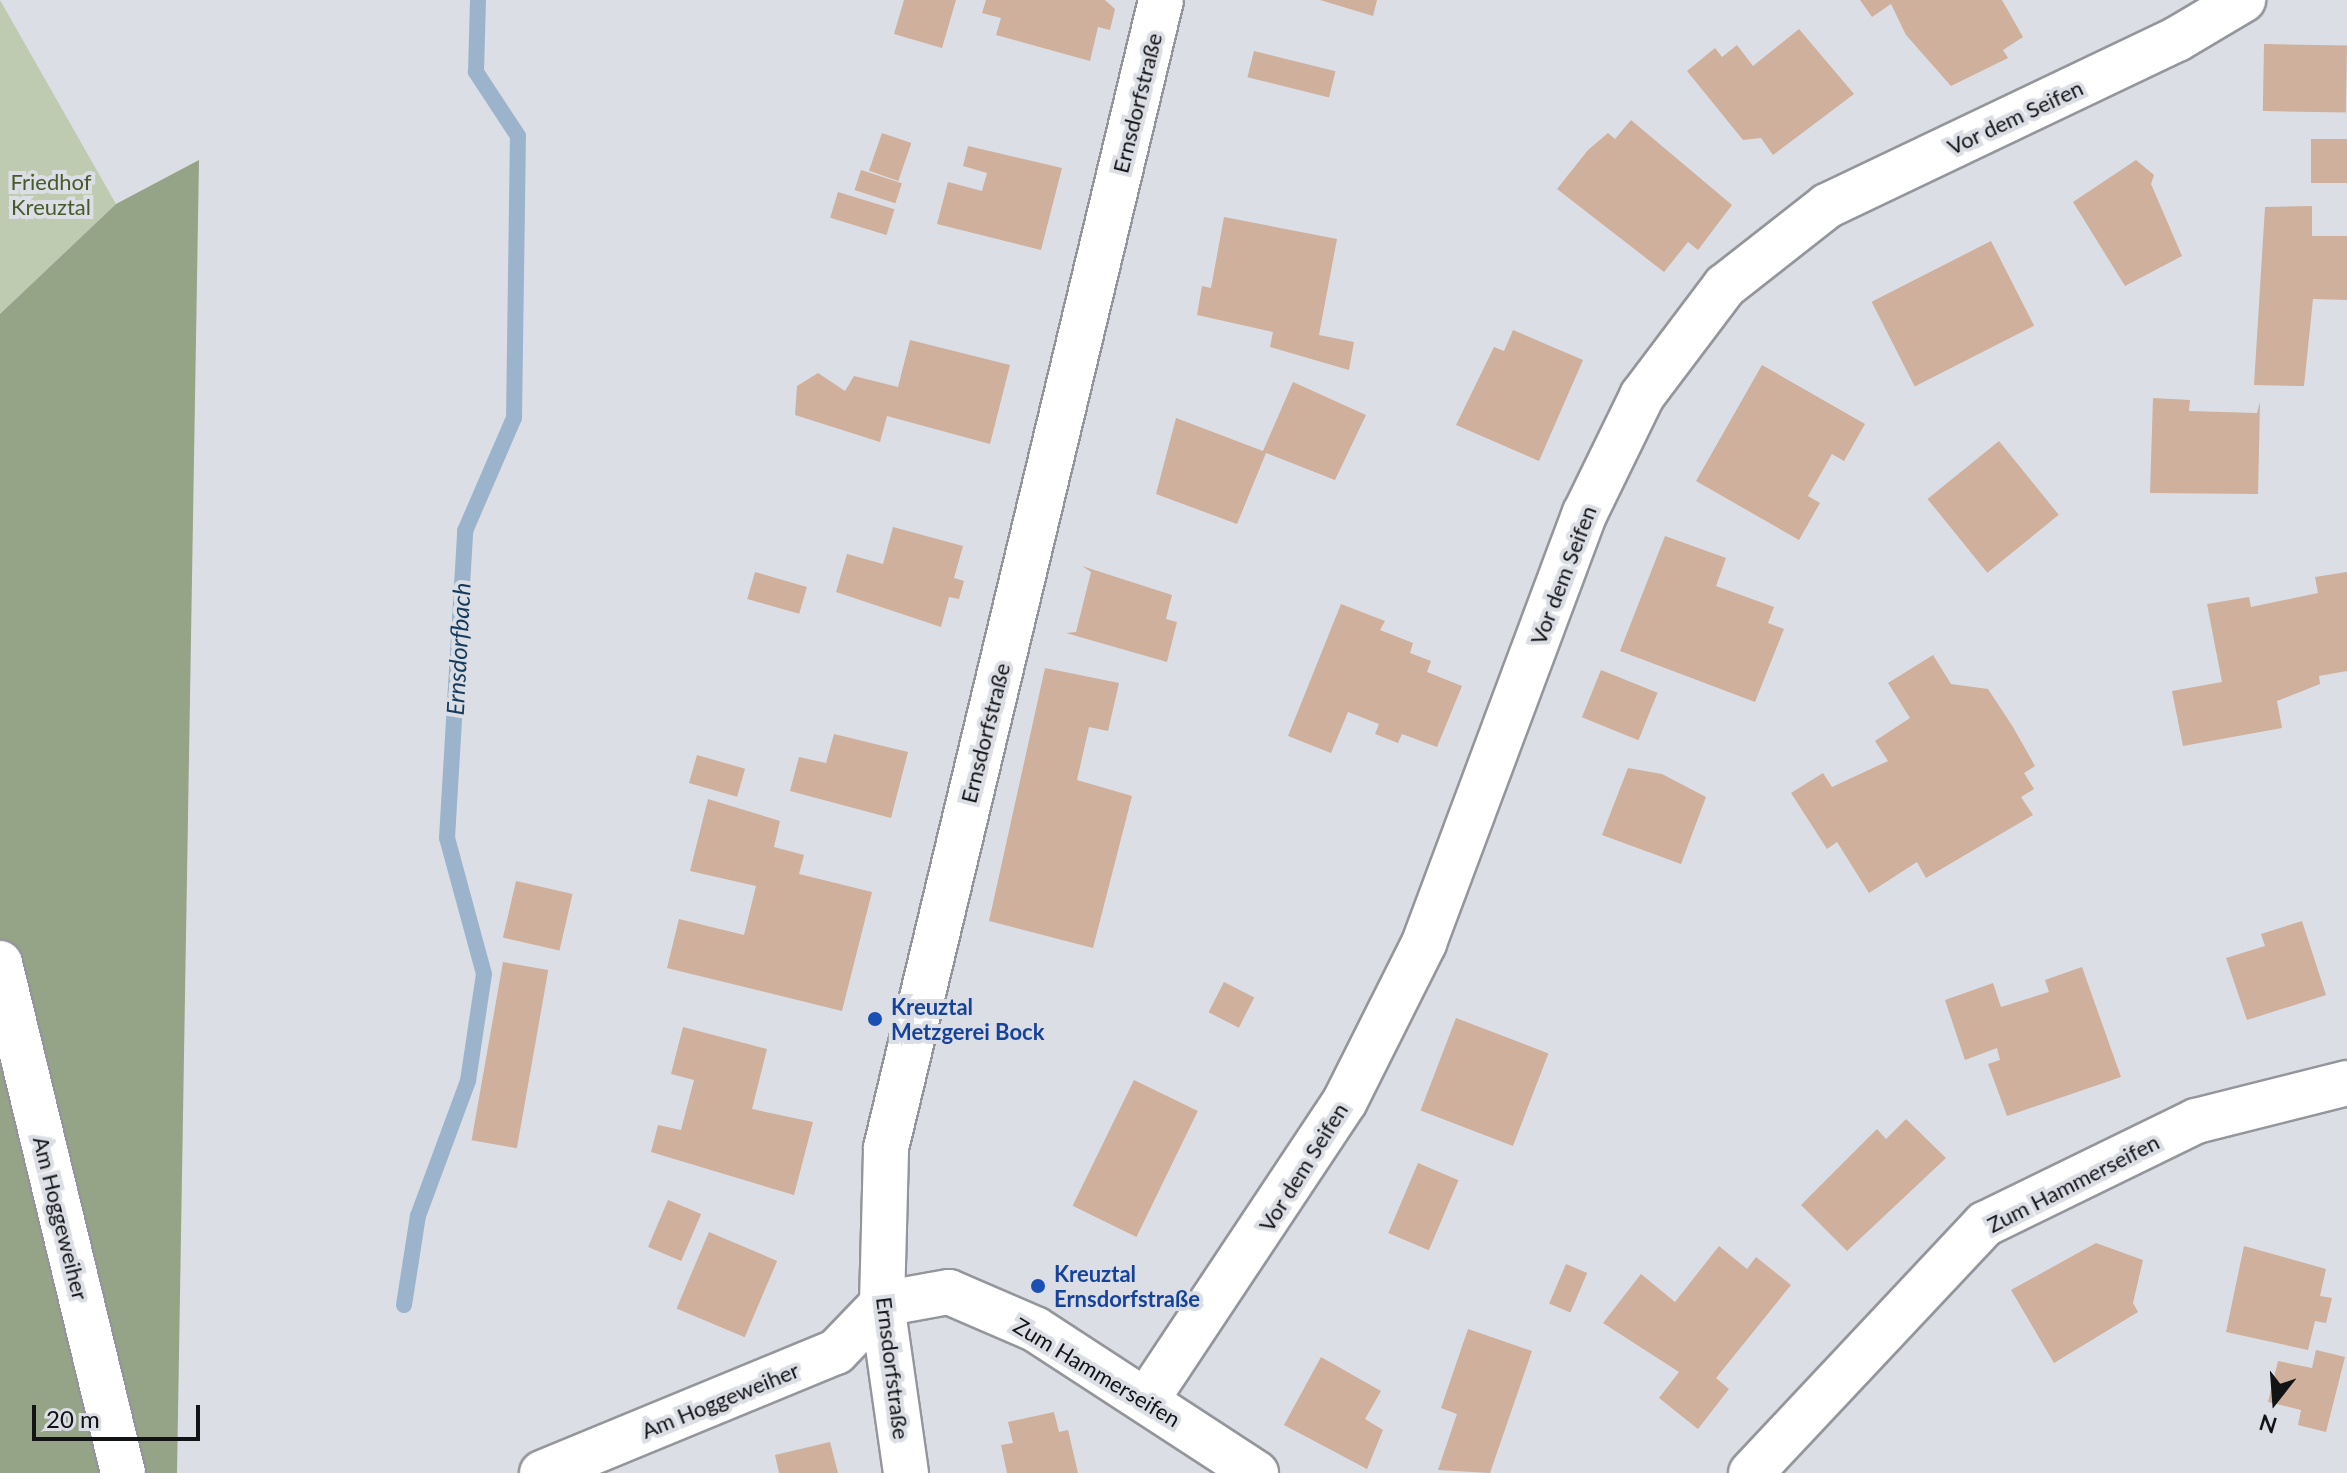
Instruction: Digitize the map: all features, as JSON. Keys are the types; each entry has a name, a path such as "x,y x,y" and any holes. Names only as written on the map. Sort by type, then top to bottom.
{"street":[{"name":"Ernsdorfstraße","path":"906,1473 882,1304 886,1148 1161,0"},
{"name":"Vor dem Seifen","path":"1147,1399 1345,1101 1424,943 1585,513 1642,396 1725,286 1827,206 2177,39 2243,0"},
{"name":"Am Hoggeweiher","path":"0,963 123,1473"},
{"name":"Zum Hammerseifen","path":"1751,1473 1985,1224 2196,1121 2347,1083"},
{"name":"Zum Hammerseifen","path":"882,1304 949,1292 1035,1329 1147,1399 1256,1473"},
{"name":"Am Hoggeweiher","path":"542,1473 836,1352 882,1304"}],"green space":[{"name":"Friedhof Kreuztal","path":"0,0 116,204 0,314"},
{"path":"199,160 177,1473 0,1473 0,314 116,204"}],"building":[{"path":"904,0 956,0 942,48 894,34"},
{"path":"986,0 1105,0 1115,9 1110,30 1098,27 1090,61 996,35 1001,18 982,13"},
{"path":"1320,0 1377,0 1373,16"},
{"path":"1860,0 2002,0 2023,37 2003,50 2008,58 1951,86 1906,35 1891,4 1872,17"},
{"path":"1799,29 1854,94 1773,155 1761,138 1743,140 1687,71 1715,48 1722,57 1737,45 1753,66"},
{"path":"2264,44 2347,45 2346,112 2263,111"},
{"path":"1254,51 1336,71 1329,98 1247,77"},
{"path":"1631,120 1732,205 1698,250 1688,242 1664,272 1557,189 1588,150 1608,133 1615,139"},
{"path":"882,133 911,143 898,181 869,171"},
{"path":"2311,139 2347,139 2347,183 2311,183"},
{"path":"968,146 1062,168 1041,250 937,224 948,182 982,191 987,173 963,166"},
{"path":"2136,160 2154,175 2151,184 2182,256 2125,286 2073,202"},
{"path":"861,170 902,183 895,203 855,190"},
{"path":"838,192 894,209 887,235 830,218"},
{"path":"2312,206 2312,236 2347,236 2347,300 2313,299 2304,386 2254,385 2265,207"},
{"path":"1224,217 1337,239 1319,335 1354,342 1349,370 1270,347 1273,332 1197,315 1202,286 1211,288"},
{"path":"1991,241 2034,326 1915,386 1872,302"},
{"path":"1513,330 1583,360 1539,461 1456,425 1494,347 1504,351"},
{"path":"910,340 1010,365 990,444 887,416 880,442 795,415 797,386 818,373 845,391 854,376 898,387"},
{"path":"1762,365 1865,424 1844,461 1832,454 1808,496 1820,503 1799,540 1696,481"},
{"path":"1293,382 1366,415 1335,480 1266,453 1237,524 1156,494 1176,418 1263,451"},
{"path":"2153,398 2190,400 2189,411 2257,413 2260,402 2258,494 2150,493"},
{"path":"1999,441 2059,515 1987,573 1928,499"},
{"path":"893,527 963,546 954,578 964,581 959,599 949,597 941,627 836,592 847,554 883,564"},
{"path":"1665,536 1726,558 1716,586 1774,607 1768,623 1784,629 1755,702 1620,651"},
{"path":"1082,566 1172,595 1166,619 1177,622 1167,662 1066,633 1076,632 1091,572"},
{"path":"755,572 807,587 799,614 747,599"},
{"path":"2347,572 2347,671 2319,676 2320,684 2277,701 2282,728 2183,746 2172,691 2222,682 2207,604 2249,597 2251,607 2318,593 2315,577"},
{"path":"1341,604 1385,621 1380,630 1413,643 1410,653 1431,661 1427,672 1462,686 1437,747 1402,734 1398,743 1375,734 1379,724 1348,712 1331,753 1288,736"},
{"path":"1933,655 1951,684 1988,689 2013,727 2035,766 2024,773 2034,789 2021,797 2033,815 1926,878 1917,862 1869,893 1837,842 1827,849 1791,793 1823,773 1832,787 1888,761 1875,741 1910,718 1888,683"},
{"path":"1045,668 1119,683 1108,731 1089,727 1077,780 1132,796 1093,948 989,921"},
{"path":"1601,670 1658,693 1638,740 1582,717"},
{"path":"834,734 908,752 891,818 790,791 799,757 826,763"},
{"path":"697,755 745,769 737,797 689,783"},
{"path":"1628,768 1662,774 1706,797 1681,864 1602,835"},
{"path":"708,799 780,821 774,847 804,855 799,874 872,892 842,1011 667,968 679,919 744,935 756,886 690,871"},
{"path":"516,881 573,894 559,951 503,938"},
{"path":"2302,921 2326,995 2247,1020 2226,958 2265,946 2261,934"},
{"path":"503,962 548,970 517,1148 472,1140"},
{"path":"2082,967 2121,1077 2007,1116 1988,1064 2000,1060 1997,1048 1965,1060 1945,1000 1993,983 2001,1007 2049,992 2045,980"},
{"path":"1224,982 1254,997 1239,1028 1209,1012"},
{"path":"1456,1018 1548,1053 1513,1146 1421,1110"},
{"path":"683,1027 767,1049 752,1109 813,1122 794,1195 651,1152 658,1125 681,1130 694,1080 671,1074"},
{"path":"1134,1080 1198,1111 1136,1237 1073,1206"},
{"path":"1906,1119 1946,1158 1847,1251 1801,1205 1877,1129 1886,1139"},
{"path":"1418,1163 1459,1180 1429,1250 1388,1233"},
{"path":"668,1200 701,1214 681,1261 648,1247"},
{"path":"709,1232 777,1261 745,1337 677,1308"},
{"path":"2096,1243 2143,1260 2133,1303 2138,1312 2054,1363 2011,1290"},
{"path":"1719,1246 1747,1269 1756,1257 1791,1285 1716,1378 1729,1389 1698,1429 1659,1398 1679,1372 1603,1323 1641,1274 1675,1302"},
{"path":"2244,1246 2326,1269 2320,1296 2332,1298 2326,1323 2315,1321 2308,1350 2226,1332"},
{"path":"1566,1264 1587,1273 1570,1313 1549,1304"},
{"path":"1468,1329 1532,1351 1490,1473 1438,1470 1457,1414 1441,1408"},
{"path":"2316,1350 2345,1357 2326,1432 2298,1425 2301,1410 2268,1402 2278,1361 2312,1368"},
{"path":"1321,1357 1381,1391 1365,1419 1383,1430 1367,1469 1284,1425"},
{"path":"1054,1412 1059,1432 1068,1430 1078,1473 1007,1473 1001,1445 1013,1443 1008,1422"},
{"path":"830,1442 838,1473 779,1473 775,1455"}],"waterway":[{"name":"Ernsdorfbach","path":"404,1305 418,1216 468,1081 484,974 447,838 465,531 514,418 518,136 476,72 478,0"}],"place":[{"name":"Kreuztal Metzgerei Bock","path":"875,1019"},
{"name":"Kreuztal Ernsdorfstraße","path":"1038,1286"}]}
